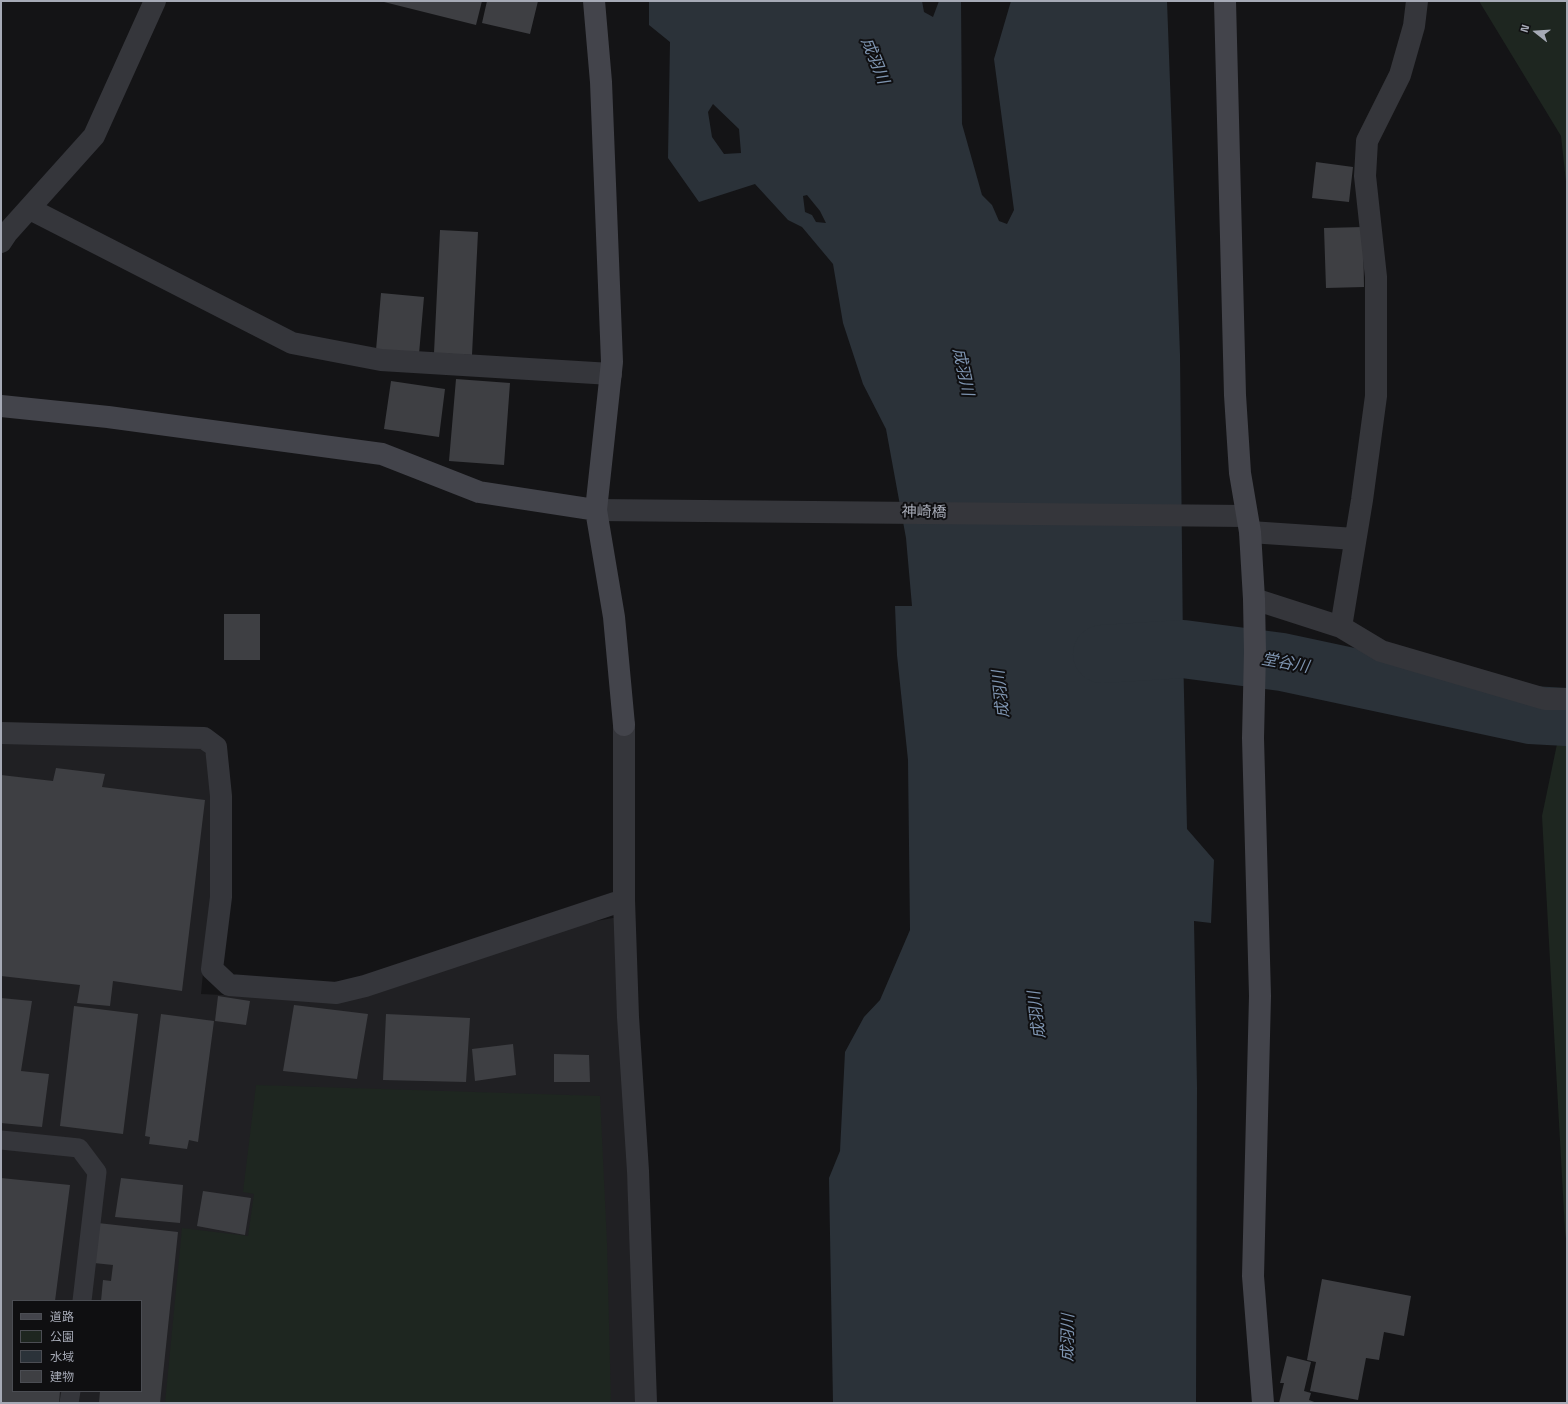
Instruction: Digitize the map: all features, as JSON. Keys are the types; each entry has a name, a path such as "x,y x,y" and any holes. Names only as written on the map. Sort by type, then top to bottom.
{"street":[{"path":"1,242 94,136 155,1"},
{"path":"594,1 601,82 612,362 596,510 614,617 624,725 624,900 628,1017 638,1171 646,1403"},
{"path":"1225,1 1234,395 1240,472 1248,524 1254,599 1255,652 1253,738 1260,996 1253,1276 1263,1403"},
{"path":"1341,627 1376,396 1376,277 1365,176 1367,141 1400,75 1414,26 1417,1"},
{"path":"30,209 292,343 381,360 611,374"},
{"path":"1,406 108,417 382,454 479,492 596,510"},
{"name":"神崎橋","path":"596,510 1220,516 1248,524 1355,539"},
{"path":"1254,599 1341,627 1381,651 1545,698 1567,699"},
{"path":"1,733 204,738 216,747 221,796 221,896 212,969 229,985 336,994 624,900"}],"lane":[{"path":"1,1140 79,1148 98,1172 82,1300"},
{"path":"69,1403 71,1392"}],"shaded area":[{"path":"1,741 201,747 209,758 214,792 210,902 201,994 332,1000 580,924 618,917 635,1403 1,1403"}],"green space":[{"path":"1479,1 1567,1 1567,191 1561,136"},
{"path":"1567,696 1567,1246 1542,816"},
{"path":"256,1085 600,1096 607,1243 611,1403 165,1403 182,1228 248,1236 254,1194 243,1192"}],"water":[{"name":"成羽川","path":"649,1 922,1 924,12 933,17 939,1 961,1 962,124 982,195 992,205 999,221 1007,224 1014,210 994,59 1011,1 1167,1 1180,355 1183,649 1187,829 1214,860 1211,923 1194,921 1197,1088 1196,1403 833,1403 829,1178 840,1151 845,1052 864,1017 880,1000 910,930 908,760 897,655 895,606 912,606 906,538 886,429 863,384 843,323 833,264 802,227 788,220 755,184 699,202 668,158 670,42 649,25","holes":["713,104 739,129 741,153 724,154 712,137 708,112","807,195 820,211 826,223 816,222 812,215 805,212 803,196"]}],"building":[{"path":"380,1 482,1 476,25"},
{"path":"487,1 538,1 530,34 482,23"},
{"path":"1316,162 1353,167 1349,202 1312,198"},
{"path":"1363,227 1364,287 1326,288 1324,228"},
{"path":"440,230 478,232 472,355 434,353"},
{"path":"381,293 424,297 419,354 376,350"},
{"path":"456,379 510,383 504,465 449,461"},
{"path":"391,381 445,389 439,437 384,429"},
{"path":"224,614 260,614 260,660 224,660"},
{"path":"56,768 105,774 102,787 205,800 182,991 113,981 110,1006 77,1003 80,985 1,976 1,775 53,781"},
{"path":"218,996 250,1001 246,1025 215,1021"},
{"path":"1,998 32,1001 21,1071 49,1074 42,1127 1,1123"},
{"path":"294,1005 368,1014 357,1079 283,1071"},
{"path":"74,1006 138,1014 123,1134 60,1126"},
{"path":"161,1014 214,1021 198,1142 189,1140 187,1149 149,1144 150,1137 145,1136"},
{"path":"386,1014 470,1018 466,1082 383,1080"},
{"path":"513,1044 516,1075 475,1081 472,1049"},
{"path":"554,1054 589,1055 590,1082 554,1082"},
{"path":"1,1178 70,1185 55,1300 12,1300 12,1392 60,1392 59,1403 1,1403"},
{"path":"121,1178 183,1185 180,1223 115,1217"},
{"path":"203,1191 251,1198 245,1235 197,1226"},
{"path":"98,1223 178,1232 160,1403 99,1403 100,1392 142,1392 142,1300 101,1300 103,1280 111,1281 113,1265 94,1263"},
{"path":"1322,1279 1411,1296 1404,1336 1384,1332 1379,1360 1366,1358 1358,1400 1310,1391 1316,1362 1307,1360"},
{"path":"1287,1356 1311,1362 1304,1391 1311,1393 1309,1400 1317,1403 1279,1403 1284,1383 1280,1383"}],"waterway":[{"name":"堂谷川","path":"1102,654 1183,649 1282,662 1530,715 1567,717"}]}
